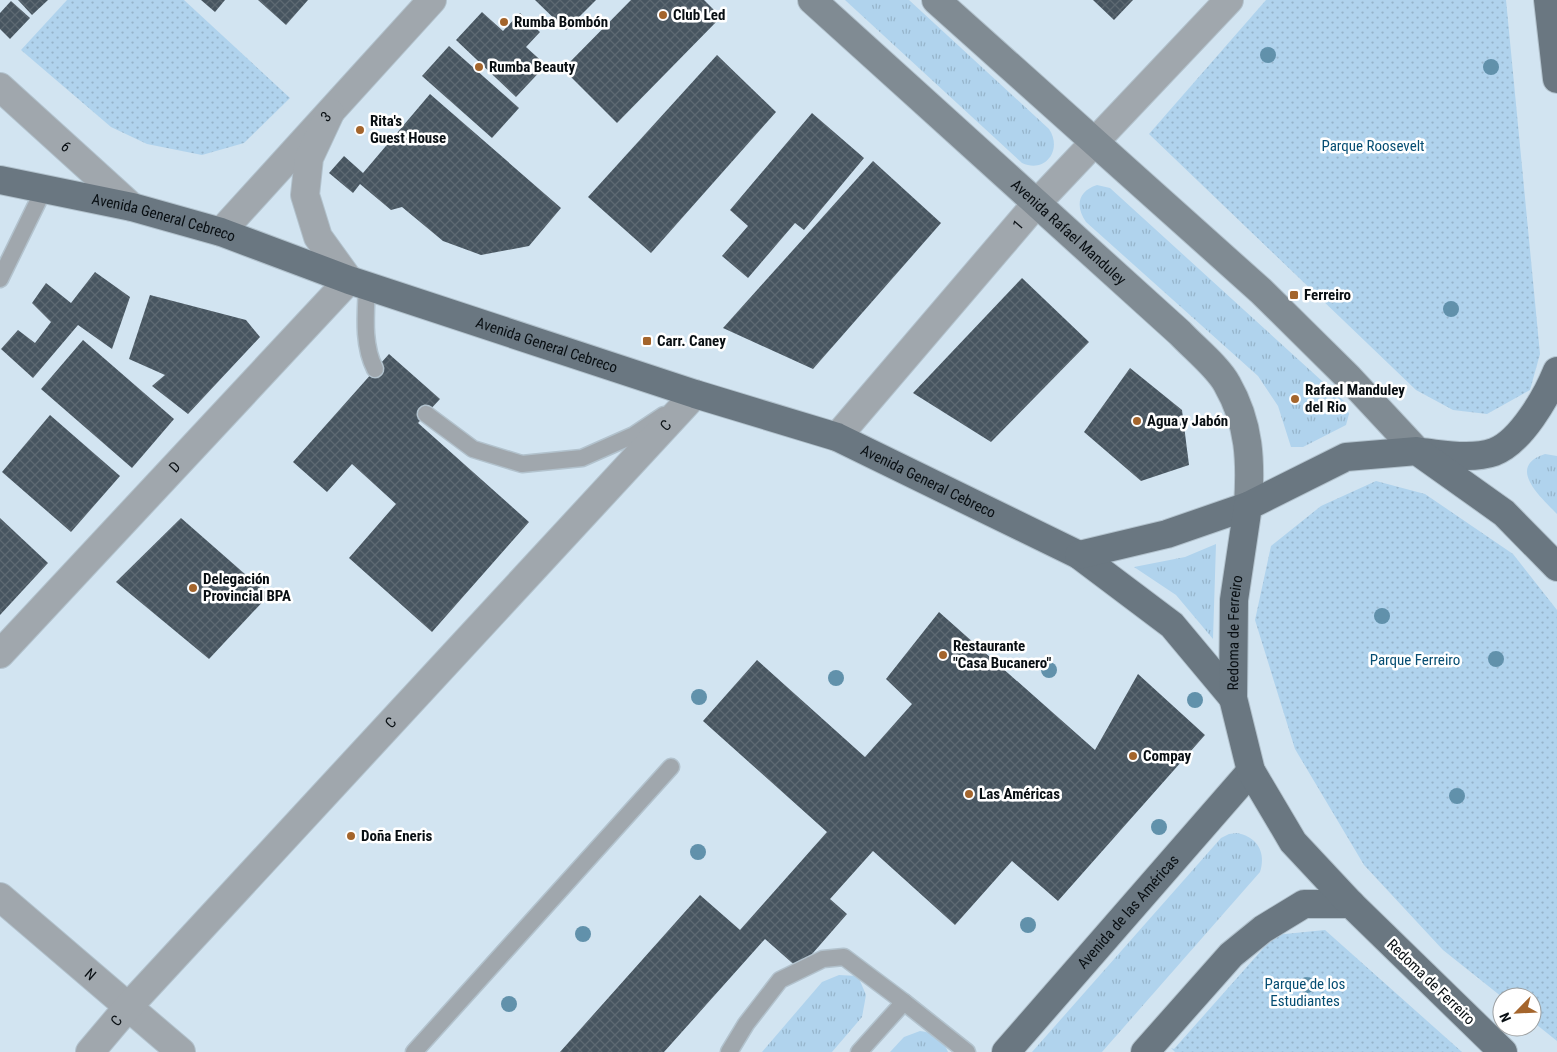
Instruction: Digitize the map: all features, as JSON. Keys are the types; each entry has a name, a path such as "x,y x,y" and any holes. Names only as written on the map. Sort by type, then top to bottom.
{"main road":[{"name":"Avenida Rafael Manduley","path":"812,0 1180,333 1226,382 1246,429 1250,473 1248,506"},
{"path":"936,0 1260,291 1349,378 1417,451 1504,513 1557,567"},
{"path":"1548,0 1557,79"},
{"name":"Avenida General Cebreco","path":"0,180 132,207 221,232 358,282 695,394 837,437 1079,555 1172,625 1233,698"},
{"path":"1079,555 1167,534 1248,506 1346,457 1417,451 1460,456 1494,452 1518,434 1546,397 1557,371"},
{"name":"Redoma de Ferreiro","path":"1248,506 1234,600 1233,698 1251,771 1293,842 1351,904 1503,1052"},
{"name":"Avenida de las Américas","path":"1006,1052 1251,771"},
{"path":"1145,1052 1231,955 1263,929 1304,904 1351,904"}],"street":[{"name":"3","path":"221,232 432,0"},
{"name":"1","path":"837,437 1036,204 1229,0"},
{"name":"6","path":"0,87 132,207"},
{"path":"330,113 309,158 305,195 318,237 358,282"},
{"name":"D","path":"0,654 358,282"},
{"name":"C","path":"90,1052 128,1007 695,394"},
{"name":"N","path":"0,897 181,1052"}],"lane":[{"path":"0,279 44,189"},
{"path":"358,282 366,320 369,358 375,369"},
{"path":"426,414 473,449 522,464 582,458 634,435 695,394"},
{"path":"414,1052 671,767"},
{"path":"729,1052 746,1024 780,980 822,959 844,956 967,1052"},
{"path":"859,1052 904,1002"}],"green space":[{"path":"67,0 184,0 290,98 244,143 202,155 147,144 111,127 21,50"},
{"path":"845,0 909,0 1049,129 1054,145 1053,152 1049,158 1044,163 1038,165 1030,166 1022,163"},
{"name":"Parque Roosevelt","path":"1266,0 1506,0 1540,354 1530,390 1487,414 1453,410 1416,390 1149,134"},
{"path":"1097,185 1110,188 1344,401 1349,414 1346,425 1303,447 1291,447 1278,406 1258,376 1086,222 1080,210 1080,200 1086,191"},
{"path":"1545,454 1557,456 1557,514 1530,483 1527,474 1528,467 1533,460"},
{"name":"Parque Ferreiro","path":"1376,481 1425,494 1513,554 1557,610 1557,1041 1542,1029 1542,987 1492,987 1492,989 1443,950 1364,865 1295,749 1255,620 1271,546 1321,506"},
{"path":"1216,544 1213,639 1176,595 1134,567 1185,557"},
{"path":"1237,833 1250,838 1259,847 1262,858 1260,872 1102,1052 1032,1052 1221,838"},
{"name":"Parque de los Estudiantes","path":"1325,930 1462,1052 1175,1052 1171,1048 1174,1049 1275,935"},
{"path":"839,975 858,976 866,995 862,1017 832,1052 762,1052 822,982"},
{"path":"920,1031 937,1037 948,1052 890,1052 904,1037"}],"building":[{"path":"18,0 48,0 32,15"},
{"path":"201,0 225,0 215,12"},
{"path":"258,0 308,0 286,25"},
{"path":"535,0 596,0 566,30"},
{"path":"631,0 704,0 721,17 617,123 563,69"},
{"path":"1093,0 1133,0 1114,20"},
{"path":"11,1 30,18 10,39 0,29 0,13"},
{"path":"482,12 503,31 520,13 540,32 526,47 546,65 516,97 456,40"},
{"path":"449,46 519,108 492,138 422,76"},
{"path":"717,55 776,112 651,253 588,197"},
{"path":"430,94 561,208 529,246 481,255 443,241 402,207 391,210 360,184 353,193 329,173 344,156 363,173"},
{"path":"812,113 864,158 804,230 795,223 748,278 722,256 748,226 730,210"},
{"path":"873,161 941,223 813,369 723,328"},
{"path":"95,272 130,297 112,349 78,325 33,378 1,349 18,330 35,343 51,322 32,303 46,283 71,303"},
{"path":"1022,278 1089,342 991,442 913,393"},
{"path":"150,295 246,320 260,337 188,414 152,386 165,375 129,359"},
{"path":"83,340 174,419 132,468 41,389"},
{"path":"389,354 440,399 418,423 529,522 432,632 349,558 396,504 352,464 327,492 293,462"},
{"name":"Agua y Jabón","path":"1130,368 1182,410 1189,465 1141,481 1084,432"},
{"path":"50,415 120,476 71,532 2,472"},
{"path":"0,518 48,563 0,615"},
{"name":"Delegación Provincial BPA","path":"181,518 269,595 209,659 116,582"},
{"name":"Las Américas","path":"939,612 1095,750 1138,674 1205,735 1058,901 1012,861 955,925 873,851 830,899 847,914 799,969 765,939 664,1052 560,1052 700,895 740,930 827,832 703,721 757,660 865,757 912,704 886,679"}],"place":[{"name":"Club Led","path":"663,15"},
{"name":"Rumba Bombón","path":"504,22"},
{"name":"Rumba Beauty","path":"479,67"},
{"name":"Rita's Guest House","path":"360,130"},
{"name":"Ferreiro","path":"1294,295"},
{"name":"Carr. Caney","path":"647,341"},
{"name":"Rafael Manduley del Rio","path":"1295,399"},
{"name":"Agua y Jabón","path":"1137,421"},
{"name":"Delegación Provincial BPA","path":"193,588"},
{"name":"Restaurante \"Casa Bucanero\"","path":"943,655"},
{"name":"Compay","path":"1133,756"},
{"name":"Las Américas","path":"969,794"},
{"name":"Doña Eneris","path":"351,836"}]}
